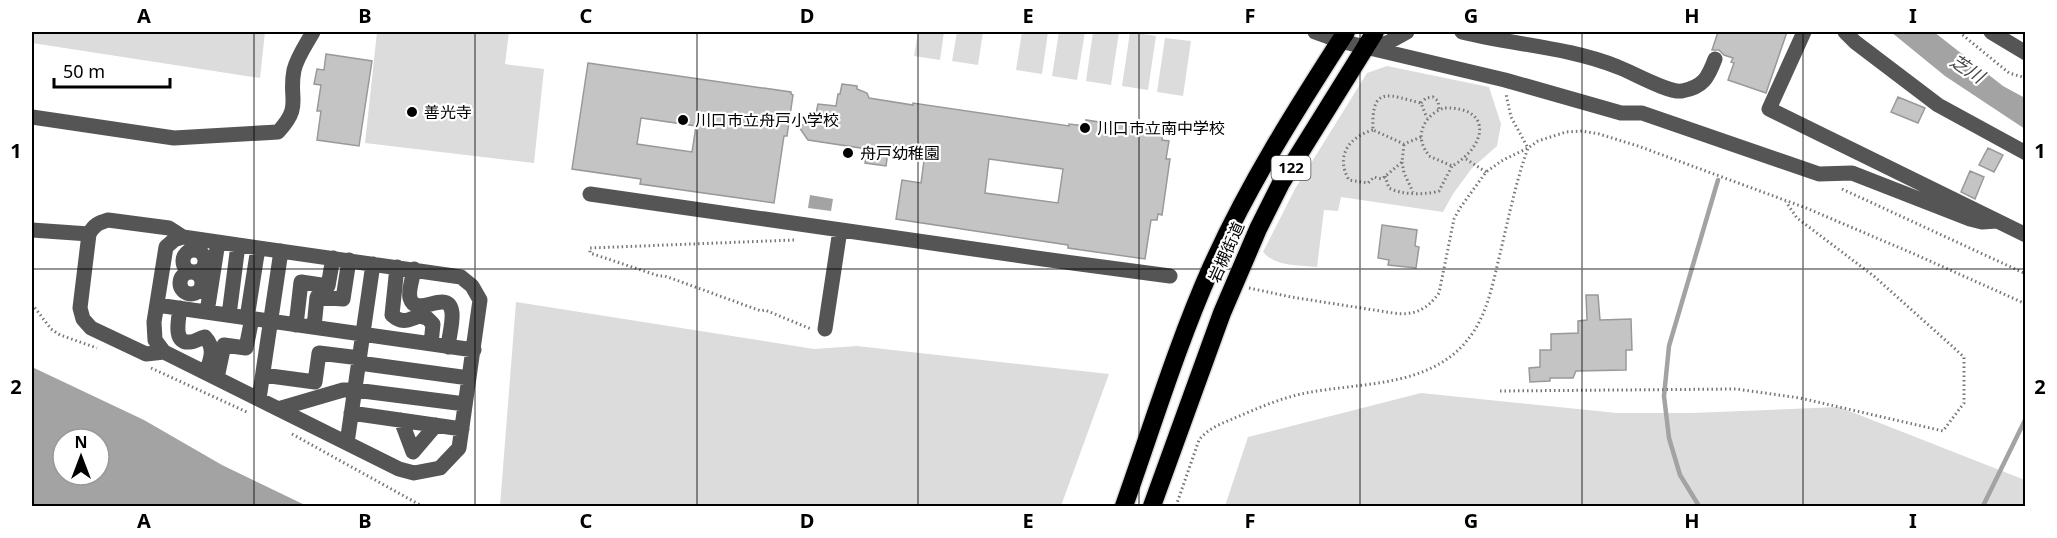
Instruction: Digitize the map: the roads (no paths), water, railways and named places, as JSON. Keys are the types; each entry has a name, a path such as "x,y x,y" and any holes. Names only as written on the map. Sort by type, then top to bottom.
{"highway":[{"name":"岩槻街道","path":"1152,507 1221,313 1258,229 1281,183 1376,32"},
{"name":"岩槻街道","path":"1124,507 1196,303 1234,219 1259,171 1343,36"}],"street":[{"path":"32,117 174,138 278,132 289,120 294,105 295,69 313,32"},
{"path":"1315,32 1343,36 1366,48 1504,80 1622,113 1642,113 1819,174 1852,174 1970,219 1982,222 1997,221"},
{"path":"1366,48 1387,43 1407,32"},
{"path":"1462,32 1542,45 1585,56 1679,92 1699,86 1709,76 1715,59"},
{"path":"1804,32 1769,109 2025,235"},
{"path":"1845,32 1938,105 2025,153"},
{"path":"1991,32 2025,53"},
{"path":"590,194 1170,276"},
{"path":"164,352 146,354 91,327 83,319 80,308 89,234 93,227 108,220 168,228 183,237 461,277 472,286 480,300 459,448 441,468 414,473 347,443 164,352 155,339 154,322 166,247 174,240 183,237"},
{"path":"32,230 89,234"},
{"path":"820,330 840,230"},
{"path":"207,312 218,242"},
{"path":"229,315 238,245"},
{"path":"211,376 224,345 246,348 258,248"},
{"path":"259,399 281,251"},
{"path":"165,257 188,266 181,279 181,288 186,303 178,324 178,333 181,339 192,342 198,338 205,338 210,343 211,376"},
{"path":"296,325 301,282 328,286 333,258"},
{"path":"314,327 317,297 343,299 349,260"},
{"path":"347,443 373,264"},
{"path":"397,267 392,315 397,320 406,322 419,316 427,318 433,324 431,344"},
{"path":"414,269 410,295 414,304 425,307 437,301 450,307 452,312 448,347"},
{"path":"157,304 186,303 207,312 474,351"},
{"path":"262,375 315,382 319,352 469,378"},
{"path":"278,409 343,390 465,404"},
{"path":"351,413 462,429"},
{"path":"401,420 413,452 436,425"}],"water":[{"name":"芝川","path":"1891,32 1934,32 2003,86 2025,98 2025,129 1945,76"},
{"path":"810,195 833,199 831,211 808,208"},
{"path":"32,367 144,420 222,465 307,506 32,506"}],"waterway":[{"path":"1699,506 1680,475 1669,438 1664,396 1669,346 1718,180"},
{"path":"1983,506 2026,418"}],"place":[{"name":"善光寺","path":"412,112"},
{"name":"川口市立舟戸小学校","path":"683,120"},
{"name":"川口市立南中学校","path":"1085,128"},
{"name":"舟戸幼稚園","path":"848,153"}]}
